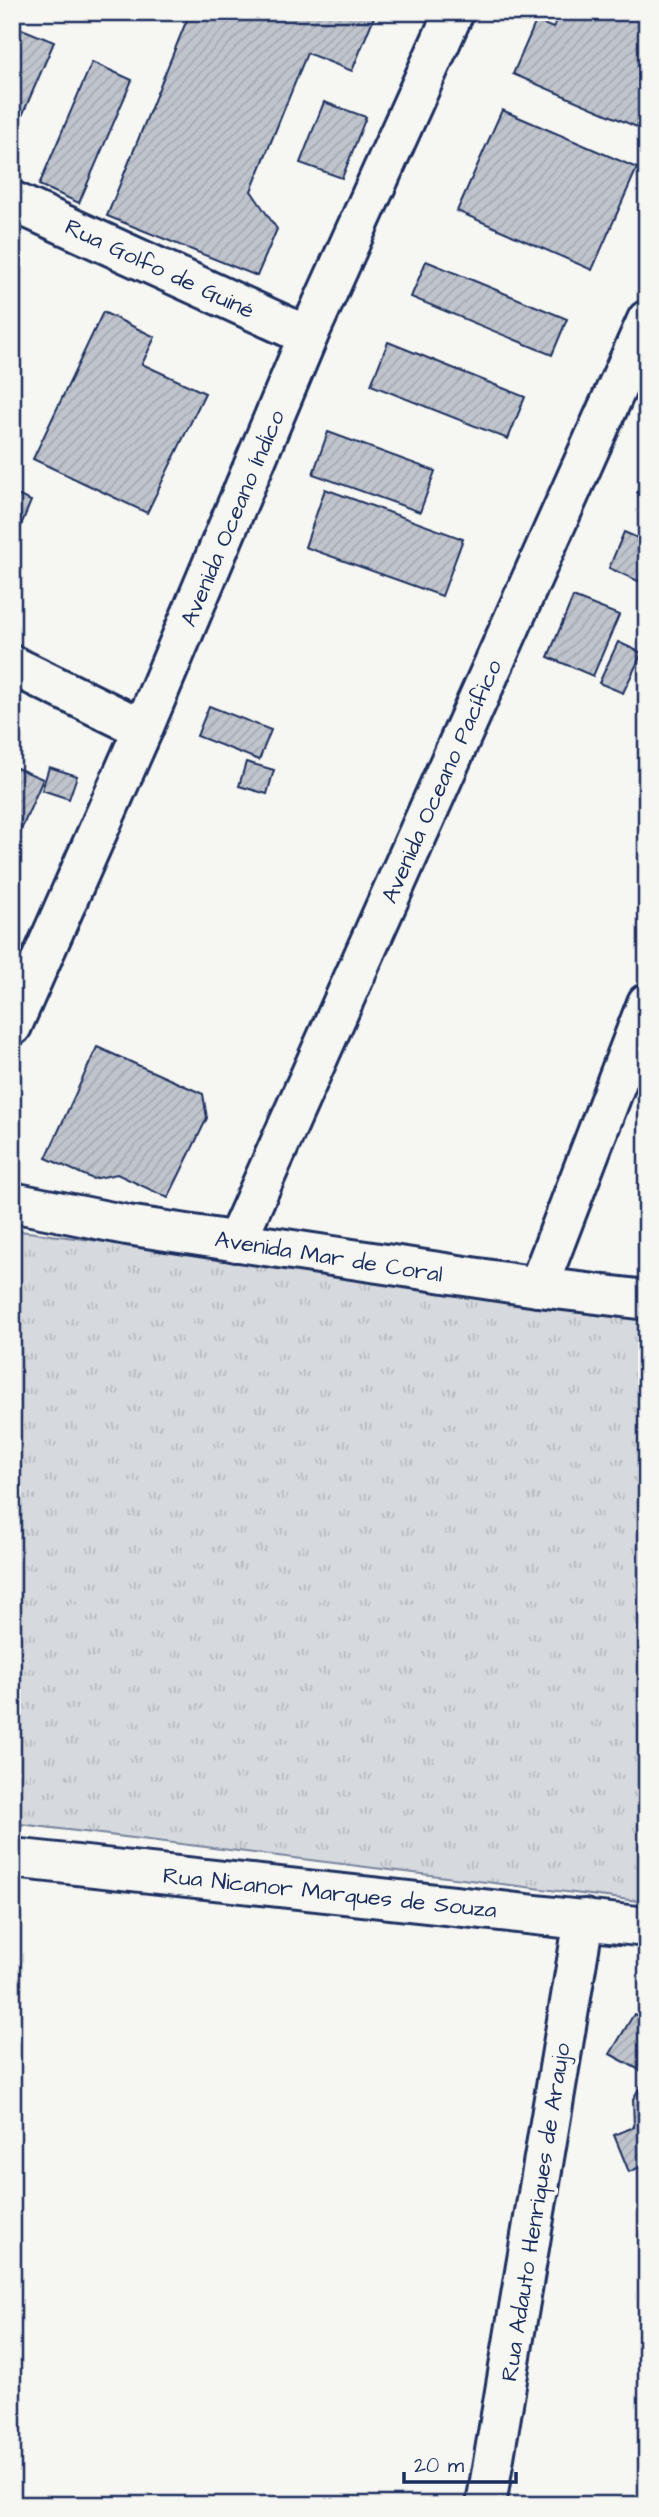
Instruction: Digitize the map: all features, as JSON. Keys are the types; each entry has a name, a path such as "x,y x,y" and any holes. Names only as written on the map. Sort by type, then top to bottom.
{"street":[{"name":"Avenida Oceano Índico","path":"12,1026 144,729 309,336 454,12"},
{"name":"Rua Golfo de Guiné","path":"12,201 309,336"},
{"name":"Avenida Oceano Pacífico","path":"236,1242 647,320"},
{"path":"12,665 144,729"},
{"path":"538,1287 647,1003"},
{"name":"Avenida Mar de Coral","path":"12,1202 127,1225 236,1242 538,1287 647,1300"},
{"name":"Rua Nicanor Marques de Souza","path":"12,1857 647,1927"},
{"name":"Rua Adauto Henriques de Araujo","path":"486,2505 584,1919"}],"green space":[{"path":"12,1230 647,1311 647,1902 12,1823"}],"building":[{"path":"190,12 376,12 352,71 307,53 251,191 277,229 257,276 107,216"},
{"path":"560,12 647,12 646,131 513,74 536,21 553,28"},
{"path":"12,25 54,42 12,139"},
{"path":"92,62 132,80 79,203 39,185"},
{"path":"324,102 366,117 342,178 300,163"},
{"path":"502,110 637,168 592,270 457,211"},
{"path":"426,261 567,319 552,355 411,297"},
{"path":"103,312 155,337 142,364 205,393 147,513 33,459"},
{"path":"388,342 525,397 508,439 371,385"},
{"path":"328,432 435,471 420,512 313,474"},
{"path":"647,468 647,497 637,492"},
{"path":"325,489 463,539 442,596 305,547"},
{"path":"12,493 31,501 12,547"},
{"path":"624,532 647,542 647,585 609,568"},
{"path":"573,597 619,615 593,676 548,657"},
{"path":"618,642 642,653 623,693 599,683"},
{"path":"209,706 271,730 259,760 197,736"},
{"path":"246,762 274,770 267,794 239,786"},
{"path":"12,766 43,779 12,851"},
{"path":"49,767 77,776 69,799 42,790"},
{"path":"97,1047 203,1094 207,1118 168,1198 117,1174 93,1179 46,1158"},
{"path":"634,2014 647,2021 647,2074 610,2054"},
{"path":"647,2075 647,2164 629,2172 614,2135 634,2127 633,2099"}]}
